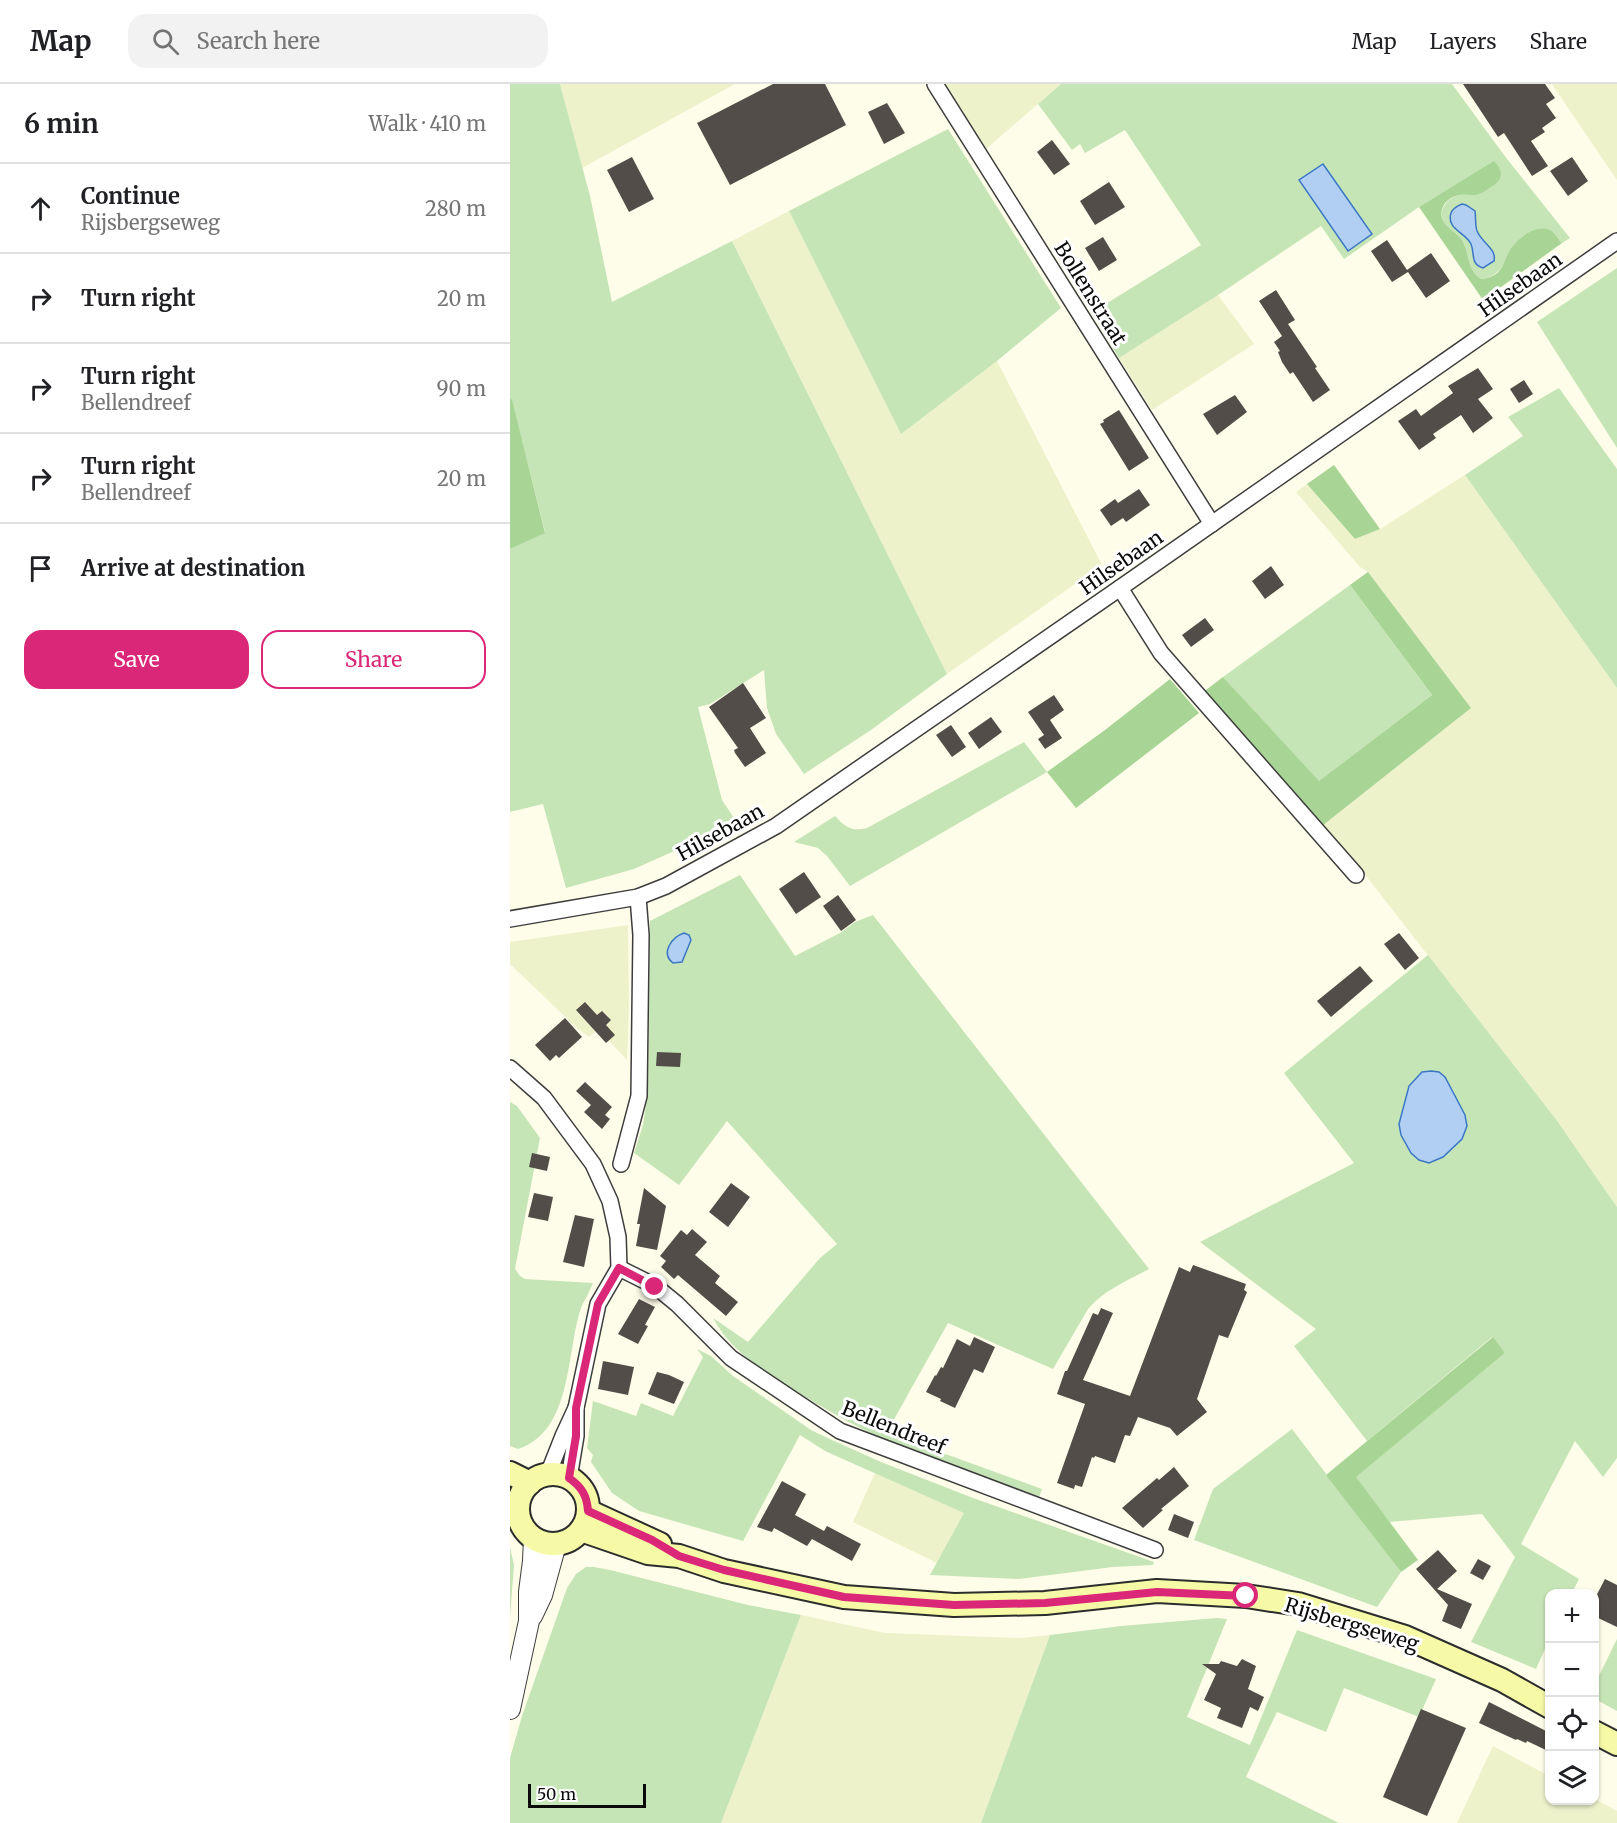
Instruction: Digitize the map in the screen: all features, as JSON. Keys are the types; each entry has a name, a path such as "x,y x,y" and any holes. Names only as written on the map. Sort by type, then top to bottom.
{"main road":[{"path":"531,1483 578,1483 587,1501 585,1521 574,1537 565,1542 544,1543 534,1538 526,1530 520,1521 518,1510 531,1483"},
{"name":"Rijsbergseweg","path":"585,1521 652,1540 679,1556 724,1570 844,1597 954,1605 1045,1603 1157,1592 1246,1596 1298,1604 1405,1636 1502,1680 1545,1704"},
{"path":"1599,1735 1617,1744"}],"street":[{"name":"Bollenstraat","path":"935,84 1212,524"},
{"name":"Hilsebaan","path":"510,919 638,897 666,886 776,826 1617,241"},
{"path":"1120,588 1161,653 1356,875"},
{"path":"621,1164 639,1096 641,934 638,897"},
{"path":"510,1068 544,1098 593,1164 610,1201 618,1237 619,1268 598,1304 576,1408 576,1436 531,1483"},
{"name":"Bellendreef","path":"619,1268 655,1287 677,1304 731,1358 840,1431 1155,1550"},
{"path":"531,1483 563,1436 576,1408"},
{"path":"510,1709 529,1621 534,1538"},
{"path":"529,1621 542,1595 555,1544"}],"green space":[{"path":"510,84 560,84 590,196 612,302 732,241 947,674 871,730 804,774 776,734 767,708 764,670 710,704 698,707 722,800 734,818 681,848 634,869 566,888 543,804 510,812 510,549 545,532 512,400 510,400"},
{"path":"560,84 735,84 582,168"},
{"path":"945,84 1061,84 986,149"},
{"path":"1061,84 1452,84 1504,155 1570,238 1562,243 1553,232 1511,249 1503,265 1492,276 1481,279 1476,275 1463,242 1443,221 1442,211 1447,202 1455,196 1480,194 1494,162 1419,207 1344,259 1321,226 1119,358 1091,313 1201,245 1125,130 1085,153 1080,144 1072,150 1038,104","holes":["1462,204 1472,208 1479,235 1494,252 1477,266 1471,244 1464,234"]},
{"path":"1552,84 1617,84 1617,180 1560,96"},
{"path":"948,129 1061,308 997,361 901,434 789,211"},
{"path":"1494,161 1501,172 1495,184 1479,194 1452,197 1443,206 1441,214 1444,222 1463,242 1476,275 1481,279 1489,278 1498,272 1512,247 1536,229 1548,229 1562,243 1483,300 1419,207"},
{"path":"789,211 901,434 997,361 1102,565 947,674 732,241"},
{"path":"1617,268 1617,448 1537,322"},
{"path":"1218,295 1254,344 1152,410 1119,358"},
{"path":"1559,388 1617,469 1617,688 1465,475 1523,436 1508,417"},
{"path":"512,399 545,533 510,549 510,400"},
{"path":"1334,465 1380,529 1355,539 1307,484"},
{"path":"1465,475 1617,688 1617,1207 1555,1118 1363,872 1322,826 1471,708 1368,572 1360,567 1296,492 1307,484 1355,539 1380,529"},
{"path":"1368,572 1471,708 1322,826 1202,693 1223,677 1319,781 1432,695 1350,585"},
{"path":"1350,585 1432,695 1318,782 1223,677"},
{"path":"1170,679 1199,713 1076,808 1047,772"},
{"path":"1024,742 1047,772 850,886 818,848 794,842 835,816 849,828 867,828"},
{"path":"740,875 795,956 840,933 855,922 873,915 1149,1269 1116,1286 1094,1302 1053,1369 948,1323 888,1430 904,1439 1042,1489 1038,1500 929,1461 863,1429 814,1402 762,1369 727,1339 713,1318 748,1342 820,1258 837,1244 727,1121 679,1185 634,1153 643,1125 648,1091 650,921"},
{"path":"628,925 627,1060 598,1029 589,1037 576,1027 510,964 510,942"},
{"path":"1428,955 1555,1118 1617,1207 1617,1458 1603,1477 1575,1441 1521,1544 1579,1579 1574,1589 1545,1589 1545,1649 1536,1669 1471,1642 1515,1557 1482,1514 1389,1522 1355,1477 1505,1353 1492,1337 1367,1441 1294,1346 1316,1329 1200,1242 1354,1163 1284,1073","holes":["1409,1086 1467,1126 1462,1139 1443,1157 1405,1144 1399,1124"]},
{"path":"510,1102 517,1106 540,1138 515,1269 525,1279 593,1283 581,1308 558,1408 549,1426 536,1440 518,1449 510,1446"},
{"path":"1493,1337 1505,1353 1356,1477 1418,1560 1401,1572 1326,1475"},
{"path":"697,1349 711,1356 733,1376 811,1430 832,1440 973,1498 1154,1562 1153,1565 1113,1567 1019,1579 930,1575 964,1513 825,1451 800,1435 743,1541 639,1511 612,1493 591,1462 593,1455 587,1448 593,1401 636,1416 641,1403 673,1416 703,1357"},
{"path":"1292,1429 1401,1572 1377,1607 1194,1540 1213,1489"},
{"path":"875,1473 965,1513 937,1563 853,1522"},
{"path":"510,1547 514,1565 510,1617"},
{"path":"586,1567 610,1570 748,1605 801,1615 721,1823 510,1823 510,1758 522,1716 567,1588 576,1574"},
{"path":"801,1615 885,1633 1021,1638 1050,1635 981,1823 721,1823"},
{"path":"1217,1618 1227,1619 1187,1717 1250,1745 1297,1630 1436,1679 1419,1717 1344,1688 1326,1732 1277,1712 1246,1777 1339,1823 981,1823 1050,1635"},
{"path":"1617,1639 1617,1711 1599,1701 1599,1676"},
{"path":"1493,1746 1545,1774 1545,1805 1599,1805 1599,1801 1617,1811 1617,1823 1457,1823"}],"water":[{"path":"1323,164 1372,234 1348,251 1299,180"},
{"path":"1462,204 1475,211 1477,231 1493,253 1494,261 1483,268 1476,264 1471,244 1451,223 1452,211"},
{"path":"684,933 689,935 691,940 682,962 673,963 668,955 669,946 675,938"},
{"path":"1422,1072 1439,1072 1445,1077 1465,1115 1467,1126 1462,1139 1443,1157 1429,1163 1419,1160 1411,1153 1401,1135 1399,1124 1409,1086"}],"building":[{"path":"773,84 825,84 846,125 730,185 697,123"},
{"path":"1463,84 1545,84 1555,98 1546,104 1556,118 1542,128 1545,132 1531,141 1548,166 1532,176 1504,133 1498,137"},
{"path":"887,103 905,133 884,144 868,112"},
{"path":"1052,140 1070,164 1054,175 1037,152"},
{"path":"632,157 654,199 629,212 607,170"},
{"path":"1572,157 1588,181 1568,196 1550,171"},
{"path":"1109,182 1125,207 1095,225 1080,201"},
{"path":"1103,237 1117,260 1099,271 1085,248"},
{"path":"1387,240 1407,270 1431,253 1450,281 1426,298 1408,272 1392,282 1371,251"},
{"path":"1276,290 1295,320 1288,324 1330,390 1313,402 1293,372 1290,374 1282,362 1278,352 1280,351 1274,342 1282,336 1259,301"},
{"path":"1478,368 1493,389 1478,399 1493,418 1473,433 1461,415 1433,434 1436,438 1419,450 1398,421 1416,409 1421,416 1453,393 1448,386"},
{"path":"1524,380 1533,394 1519,403 1510,389"},
{"path":"1235,395 1247,412 1217,435 1203,414"},
{"path":"1119,410 1149,458 1129,471 1100,424"},
{"path":"1139,489 1150,505 1126,522 1123,518 1111,526 1100,510 1115,499 1118,503"},
{"path":"1271,566 1284,585 1265,599 1252,581"},
{"path":"1205,618 1214,630 1191,647 1182,635"},
{"path":"743,683 766,718 750,728 766,753 745,767 735,753 734,750 738,748 709,707"},
{"path":"1054,695 1064,710 1050,720 1062,738 1045,749 1038,739 1044,735 1028,712"},
{"path":"991,717 1002,732 979,749 968,733"},
{"path":"951,725 966,747 952,757 936,735"},
{"path":"804,872 821,897 796,914 779,889"},
{"path":"838,895 856,920 841,931 823,906"},
{"path":"1399,933 1419,958 1405,970 1384,944"},
{"path":"1360,966 1373,981 1331,1017 1317,1001"},
{"path":"585,1002 597,1015 602,1011 611,1020 606,1025 615,1035 606,1043 576,1010"},
{"path":"565,1018 582,1037 559,1058 556,1055 550,1061 535,1045"},
{"path":"657,1052 681,1053 680,1067 656,1066"},
{"path":"585,1082 612,1107 605,1115 610,1119 602,1129 584,1112 591,1105 576,1091"},
{"path":"532,1153 550,1157 547,1171 529,1167"},
{"path":"731,1183 750,1197 728,1227 709,1212"},
{"path":"644,1188 666,1206 657,1250 636,1246 640,1224 637,1224"},
{"path":"534,1193 553,1197 548,1221 528,1217"},
{"path":"575,1215 594,1219 584,1267 563,1262"},
{"path":"692,1229 707,1242 695,1255 720,1276 715,1283 738,1302 726,1316 678,1275 674,1279 661,1267 666,1261 660,1256 681,1230 687,1235"},
{"path":"1193,1265 1246,1284 1244,1290 1247,1292 1228,1338 1219,1335 1197,1399 1207,1412 1177,1436 1170,1428 1138,1417 1130,1436 1125,1435 1115,1463 1092,1457 1082,1487 1075,1485 1074,1489 1057,1483 1085,1404 1057,1394 1065,1371 1067,1371 1093,1313 1098,1315 1101,1308 1113,1313 1083,1380 1130,1396 1179,1267 1190,1272"},
{"path":"639,1299 655,1307 638,1344 618,1334"},
{"path":"974,1337 995,1347 983,1373 974,1369 955,1408 926,1392 935,1375 941,1367 943,1368 957,1339 970,1346"},
{"path":"603,1361 634,1367 628,1395 598,1389"},
{"path":"657,1372 684,1382 674,1404 648,1394"},
{"path":"1174,1467 1189,1486 1161,1509 1163,1510 1143,1528 1122,1508 1157,1478 1159,1480"},
{"path":"782,1481 806,1494 795,1515 824,1531 827,1526 861,1544 852,1561 812,1539 807,1546 774,1528 772,1532 757,1527"},
{"path":"1174,1514 1194,1522 1188,1538 1168,1530"},
{"path":"1438,1550 1457,1571 1437,1589 1472,1604 1461,1629 1442,1621 1448,1605 1416,1569"},
{"path":"1478,1559 1491,1566 1483,1580 1470,1573"},
{"path":"1605,1579 1617,1585 1617,1627 1599,1618 1599,1590"},
{"path":"1242,1659 1256,1666 1248,1689 1264,1697 1258,1711 1250,1707 1242,1728 1217,1718 1221,1708 1204,1700 1216,1674 1202,1664 1219,1664 1221,1661 1237,1666"},
{"path":"1489,1702 1545,1730 1545,1750 1527,1741 1526,1743 1516,1740 1479,1723"},
{"path":"1421,1709 1466,1728 1427,1816 1383,1797"}],"route":[{"path":"655,1287 619,1268 598,1304 576,1408 576,1436 569,1478 578,1483 584,1491 588,1511 652,1540 679,1556 724,1570 844,1597 954,1605 1045,1603 1157,1592 1246,1596"}]}
